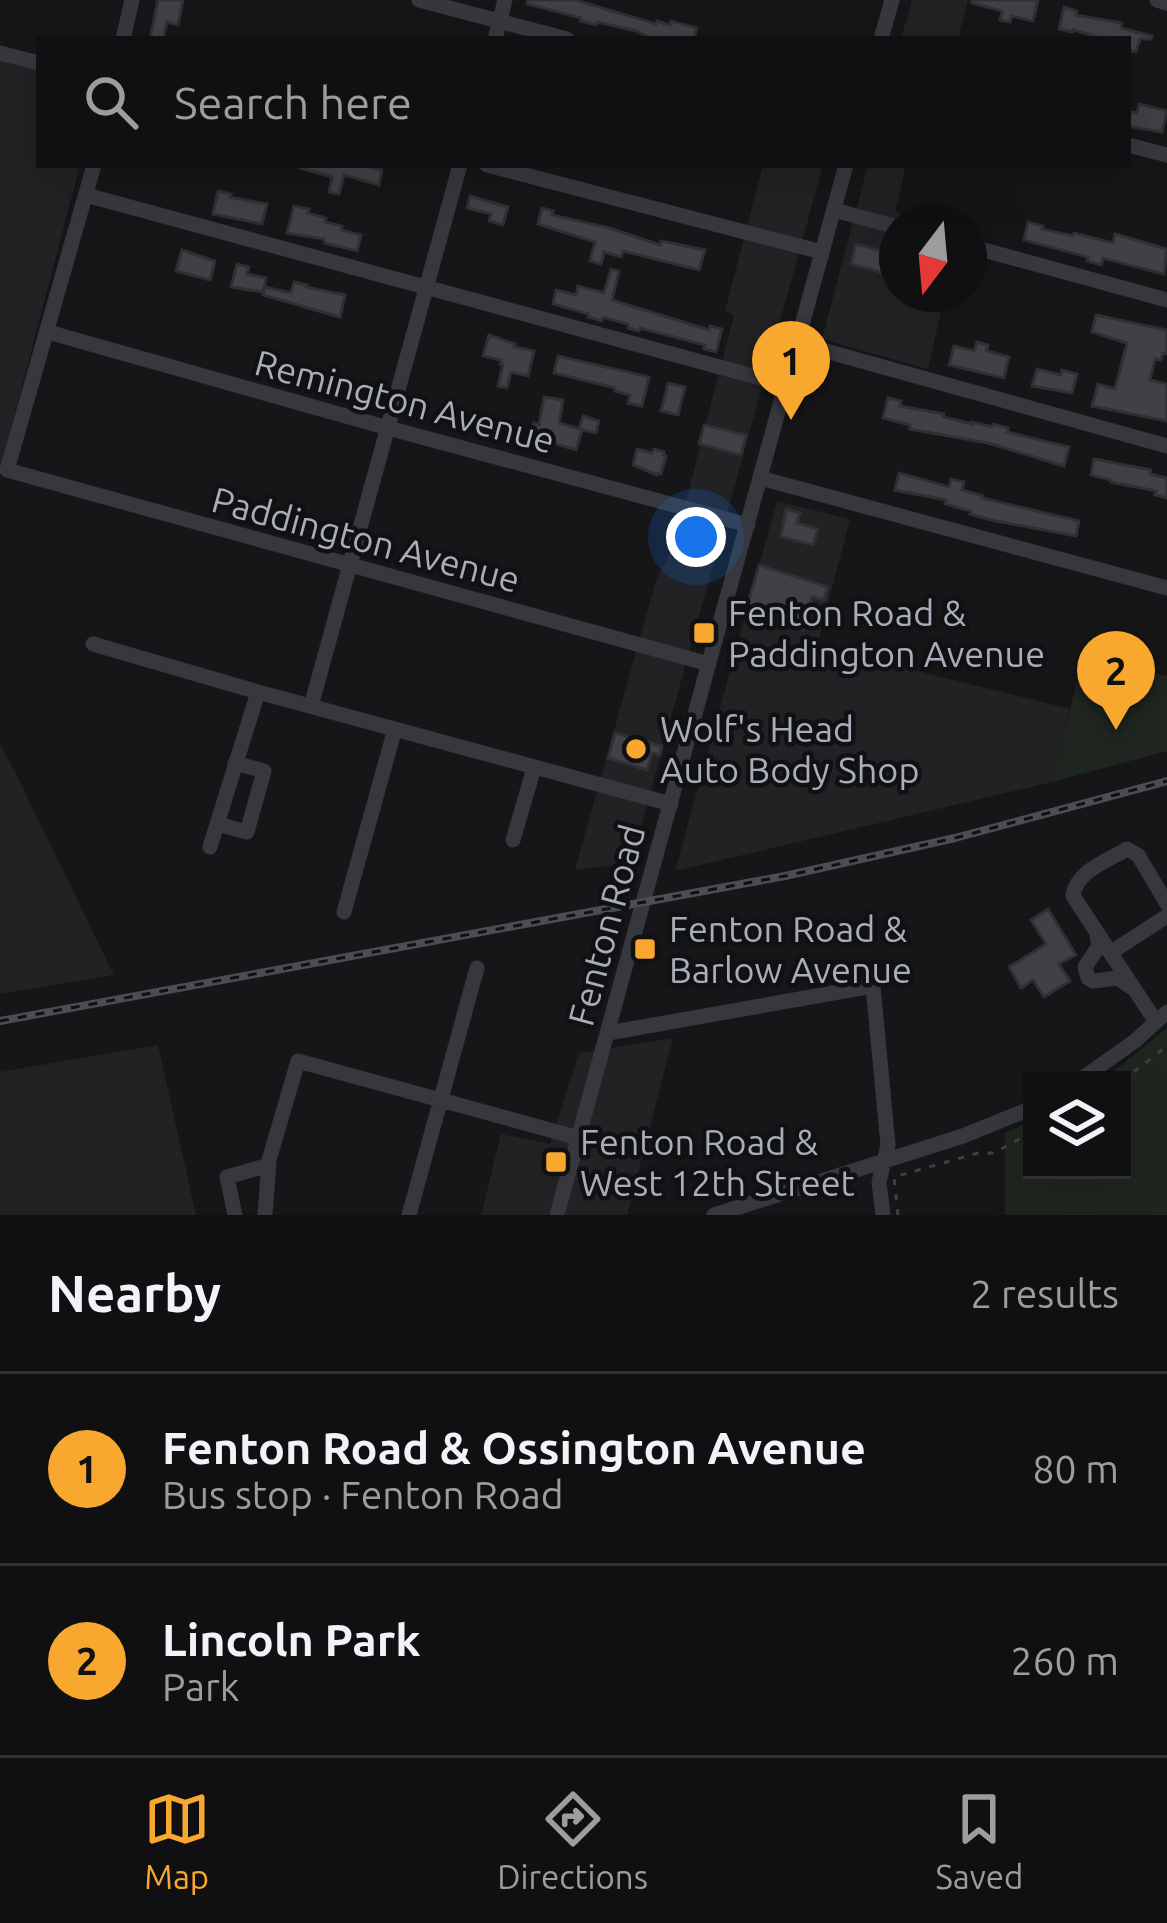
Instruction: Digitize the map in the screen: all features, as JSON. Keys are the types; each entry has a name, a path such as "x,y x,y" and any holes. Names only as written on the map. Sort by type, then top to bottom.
{"street":[{"path":"123,36 132,0"},
{"path":"418,0 497,30 544,36"},
{"path":"497,30 505,0"},
{"path":"882,36 892,0"},
{"path":"1157,0 1167,3"},
{"path":"0,53 36,62"},
{"path":"1131,146 1167,155"},
{"path":"48,332 93,168"},
{"path":"310,706 459,168"},
{"path":"499,168 822,252"},
{"name":"Fenton Road","path":"557,1215 846,168"},
{"path":"86,195 786,385"},
{"path":"834,210 879,222"},
{"path":"987,251 1167,300"},
{"name":"Remington Avenue","path":"48,332 748,525"},
{"name":"Paddington Avenue","path":"48,332 7,470 709,664"},
{"path":"797,343 1167,446"},
{"path":"760,478 1167,588"},
{"path":"93,644 671,804"},
{"path":"210,847 258,692"},
{"path":"344,912 394,729"},
{"path":"217,824 247,832 265,771 235,763"},
{"path":"513,840 534,768"},
{"path":"1094,1071 1161,1017 1134,989 1110,953 1073,896 1074,886 1079,878 1127,849 1138,855 1167,904"},
{"path":"1110,953 1167,916"},
{"path":"1097,933 1099,946 1085,968 1088,978 1118,978 1134,989"},
{"path":"409,1215 477,968"},
{"path":"608,1033 873,986 888,1145 879,1182 883,1215"},
{"path":"266,1215 269,1166 298,1060 579,1138"},
{"path":"714,1215 977,1131 1023,1112"},
{"path":"235,1215 227,1178 269,1166"}],"path":[{"path":"1131,1074 1167,1046"},
{"path":"898,1215 894,1177 978,1153 994,1153 1023,1137"}],"shaded area":[{"path":"912,0 968,0 959,36 902,36"},
{"path":"0,59 36,67 36,168 79,168 0,470"},
{"path":"762,168 822,168 631,863 575,870 656,580 675,543 734,315 725,311"},
{"path":"867,168 905,168 897,204 879,204 879,312 941,312 928,369 822,339"},
{"path":"777,501 850,519 817,646 1070,709 1052,782 675,871"},
{"path":"1083,658 1167,676 1167,751 1052,782"},
{"path":"0,743 18,778 114,975 0,994"},
{"path":"1167,1028 1167,1215 1005,1215 1005,1133 1023,1125 1023,1179 1131,1179 1131,1071 1114,1071"},
{"path":"673,1038 627,1215 481,1215 501,1134 550,1144 579,1053"},
{"path":"158,1045 196,1215 0,1215 0,1072"}],"building":[{"path":"158,0 183,0 178,25 167,22 164,36 151,36"},
{"path":"528,0 575,0 656,24 670,25 671,21 697,28 695,36 647,36 527,4"},
{"path":"972,0 1038,0 1033,21 1012,16 1010,22 1000,20 1002,11"},
{"path":"1064,7 1077,11 1076,15 1122,23 1121,28 1152,36 1140,39 1136,52 1131,51 1131,36 1059,29"},
{"path":"1139,104 1167,111 1162,132 1131,127 1131,112 1137,113"},
{"path":"300,168 382,170 379,185 344,175 339,194 329,192 332,177"},
{"path":"218,191 267,204 262,224 213,214"},
{"path":"470,196 508,207 503,225 489,221 491,214 467,208"},
{"path":"294,206 361,235 357,251 287,233"},
{"path":"542,208 553,211 552,215 660,245 661,241 705,250 699,270 623,251 621,257 604,252 601,264 590,261 595,242 538,224"},
{"path":"1028,222 1073,236 1113,243 1115,234 1167,249 1164,274 1103,258 1101,265 1024,240"},
{"path":"856,244 879,250 879,272 851,264"},
{"path":"182,250 215,261 210,280 176,271"},
{"path":"237,264 249,267 247,274 266,278 263,292 231,287"},
{"path":"611,269 619,271 612,300 709,330 710,326 722,329 716,352 704,349 705,345 639,331 553,304 556,290 576,295 578,286 604,293"},
{"path":"294,282 345,295 340,317 263,295 265,287 291,293"},
{"path":"1096,315 1167,330 1167,354 1155,359 1150,380 1167,384 1167,421 1092,406 1098,384 1115,389 1127,343 1092,332"},
{"path":"489,335 534,351 528,376 511,372 507,388 498,386 501,360 483,356"},
{"path":"977,342 988,345 987,351 1009,357 1004,378 949,365 954,346 974,351"},
{"path":"558,356 649,377 642,406 628,403 630,395 615,388 554,373"},
{"path":"1037,369 1077,374 1072,393 1032,386"},
{"path":"668,383 685,387 678,415 661,411"},
{"path":"544,397 563,400 559,423 579,429 583,416 599,421 596,433 582,430 576,450 530,436 534,423 539,425"},
{"path":"888,398 901,401 900,406 972,424 993,424 1008,428 1007,432 1069,447 1064,466 988,443 910,429 910,425 883,418"},
{"path":"704,425 746,435 741,455 699,444"},
{"path":"637,449 664,452 661,474 633,465"},
{"path":"1094,459 1151,470 1150,474 1167,478 1167,498 1091,475"},
{"path":"899,473 949,487 951,479 964,482 962,490 982,498 1079,521 1076,536 991,520 945,504 946,500 895,490"},
{"path":"786,509 800,513 797,523 818,529 813,545 781,537"},
{"path":"694,527 719,534 714,551 689,544"},
{"path":"759,565 828,587 824,600 812,597 803,630 745,614"},
{"name":"Wolf's Head Auto Body Shop","path":"615,733 662,746 660,755 652,753 647,770 608,758"},
{"path":"1048,909 1076,955 1059,964 1070,981 1044,997 1033,980 1021,988 1009,967 1046,944 1031,920"}],"railway":[{"path":"0,1021 785,876 955,838 1167,781"}],"place":[{"name":"Fenton Road & Ossington Avenue","path":"791,420"},
{"name":"Fenton Road & Paddington Avenue","path":"704,633"},
{"name":"Lincoln Park","path":"1116,730"},
{"name":"Wolf's Head Auto Body Shop","path":"636,749"},
{"name":"Fenton Road & Barlow Avenue","path":"645,949"},
{"name":"Fenton Road & West 12th Street","path":"556,1162"}]}
